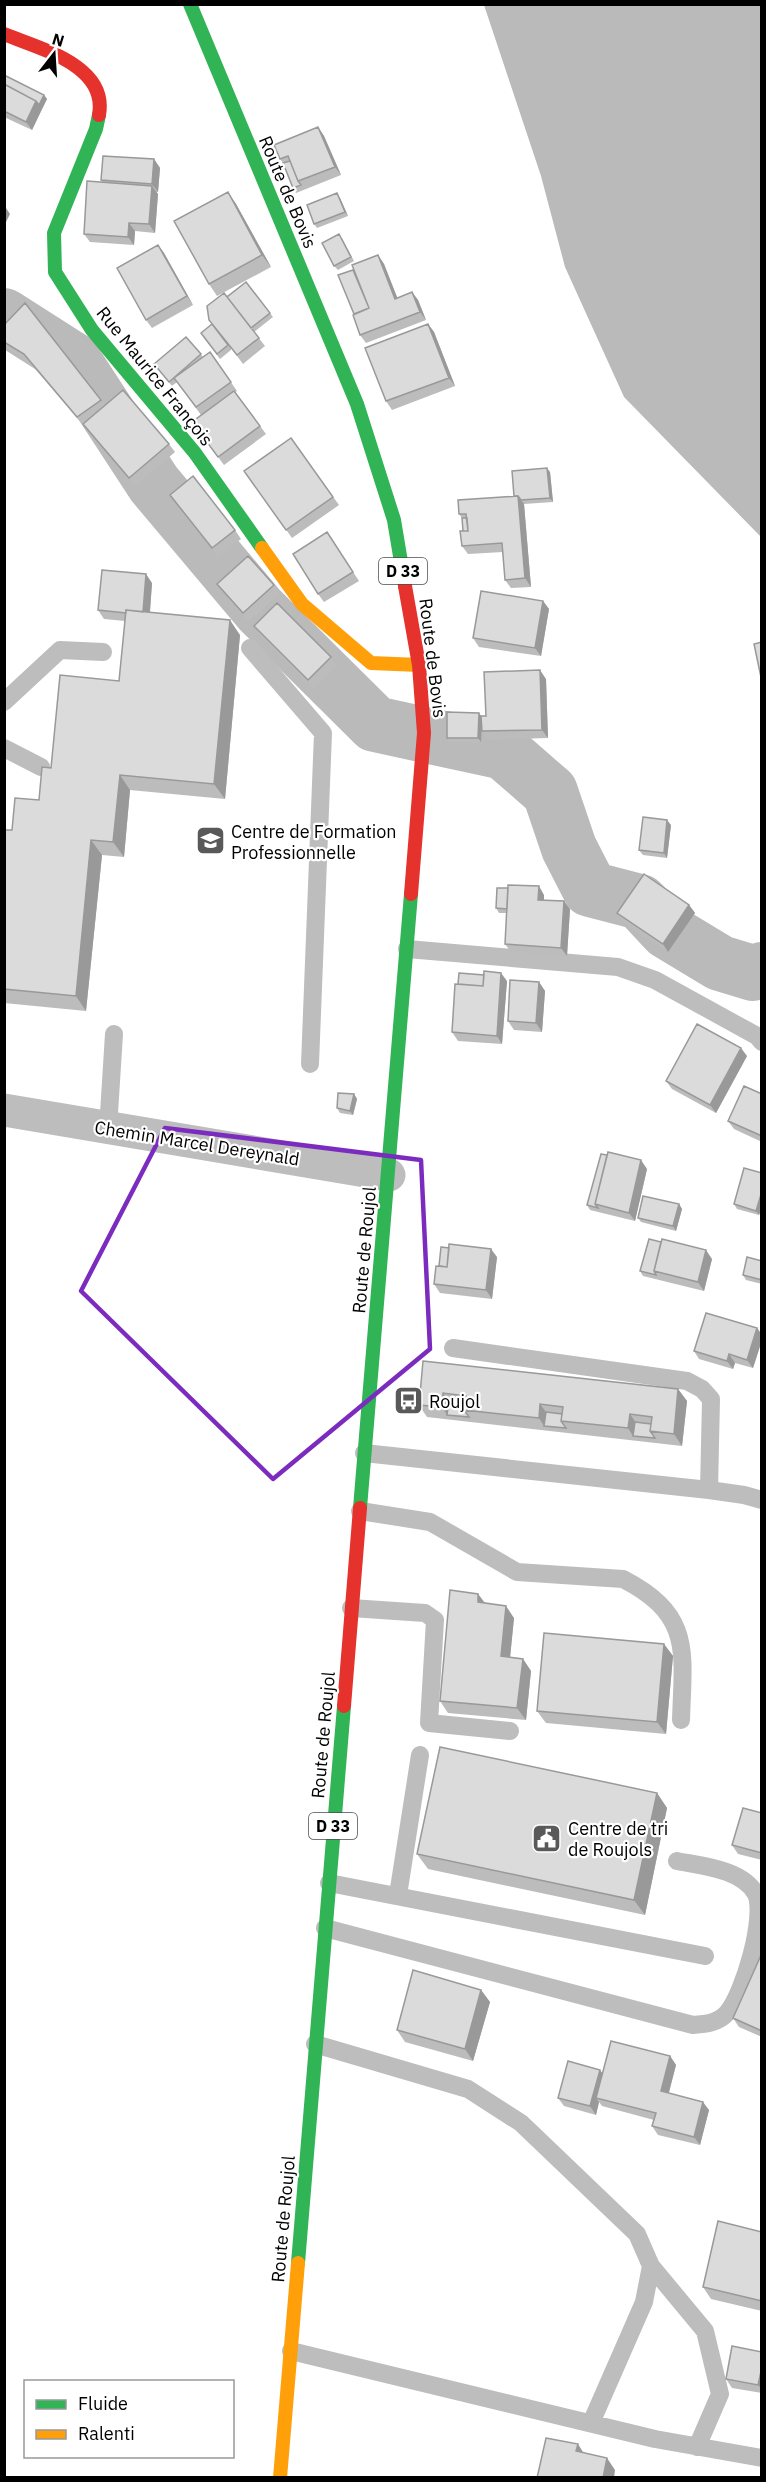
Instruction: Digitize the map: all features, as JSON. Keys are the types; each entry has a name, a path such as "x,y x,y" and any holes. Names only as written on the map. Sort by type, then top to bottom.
{"main road":[{"name":"Route de Bovis","path":"190,4 357,404 394,520 420,665 424,732 389,1175"},
{"name":"Rue Maurice François","path":"4,34 70,62 84,72 96,87 100,102 96,129 54,233 55,272 92,330 195,453 302,604 371,663 420,665"},
{"name":"Route de Roujol","path":"280,2478 389,1175"}],"street":[{"name":"Chemin Marcel Dereynald","path":"4,1110 108,1130 389,1175"}],"lane":[{"path":"250,648 323,733 310,1064"},
{"path":"4,702 60,650 103,652"},
{"path":"4,748 41,767"},
{"path":"407,949 618,967 655,980 757,1036 762,1042"},
{"path":"108,1130 114,1034"},
{"path":"453,1348 687,1381 702,1389 711,1399 709,1490"},
{"path":"364,1454 709,1490 762,1500"},
{"path":"360,1511 430,1522 517,1572 622,1579 636,1585 667,1612 681,1636 683,1660 681,1720"},
{"path":"351,1608 425,1613 435,1620 429,1723 510,1731"},
{"path":"398,1895 420,1755"},
{"path":"325,1928 693,2025 711,2024 726,2013 743,1984 761,1915 756,1894 742,1880 718,1869 677,1861"},
{"path":"328,1884 398,1895 705,1956"},
{"path":"315,2044 468,2089 521,2123 637,2234 651,2266 705,2331 720,2394 697,2447"},
{"path":"591,2423 644,2302 651,2266"},
{"path":"291,2351 591,2423 697,2447 762,2458"}],"highlighted area":[{"path":"165,1128 421,1160 430,1349 273,1479 81,1291"}],"shaded area":[{"path":"484,5 761,5 761,537 624,397 565,267 541,176"}],"building":[{"path":"4,75 44,95 39,105 36,101 4,84"},
{"path":"4,84 36,101 26,122 4,111"},
{"path":"318,127 335,167 298,181 288,156 280,159 274,145"},
{"path":"103,156 154,159 152,184 101,180"},
{"path":"290,161 301,185 293,188 283,163"},
{"path":"87,181 152,186 149,224 129,223 128,237 84,234"},
{"path":"228,192 262,255 209,284 174,221"},
{"path":"337,193 345,212 314,224 307,205"},
{"path":"339,234 351,257 334,266 322,243"},
{"path":"158,245 187,296 146,320 117,268"},
{"path":"378,255 395,299 412,292 420,312 360,335 353,315 369,308 352,265"},
{"path":"353,270 369,308 354,314 338,275"},
{"path":"246,282 270,313 251,328 227,297"},
{"path":"224,293 259,338 237,355 209,320 207,306"},
{"path":"25,303 101,400 77,417 24,354 4,342 4,325"},
{"path":"212,324 228,345 217,354 201,333"},
{"path":"428,324 449,378 386,401 365,348"},
{"path":"186,337 201,354 169,382 154,364"},
{"path":"210,352 231,382 196,407 174,378"},
{"path":"123,390 169,444 129,478 83,424"},
{"path":"234,391 260,426 218,457 192,422"},
{"path":"291,438 333,497 286,530 244,471"},
{"path":"547,468 550,498 521,500 518,496 514,496 512,471"},
{"path":"193,476 235,530 212,548 170,495"},
{"path":"518,496 525,578 505,580 502,543 462,546 460,531 468,531 466,514 459,514 458,500"},
{"path":"462,518 467,518 468,531 463,531"},
{"path":"327,532 353,572 318,594 293,554"},
{"path":"248,556 274,585 243,613 217,584"},
{"path":"102,570 146,574 143,612 98,610"},
{"path":"481,591 543,601 535,648 473,638"},
{"path":"277,603 331,657 308,680 254,626"},
{"path":"126,610 230,620 214,784 120,775 113,842 91,840 76,996 4,989 4,830 12,830 15,798 39,800 42,767 51,768 60,675 119,681"},
{"path":"762,642 762,682 754,644"},
{"path":"540,670 542,730 482,731 481,716 486,716 484,672"},
{"path":"447,712 479,713 478,738 447,738"},
{"path":"643,817 667,820 664,853 639,850"},
{"path":"644,874 689,905 663,944 617,913"},
{"path":"508,885 539,886 538,900 564,901 561,948 505,944"},
{"path":"497,888 508,888 507,909 496,908"},
{"path":"484,971 501,973 497,1036 452,1032 455,984 483,986"},
{"path":"459,973 484,975 483,986 458,984"},
{"path":"510,980 539,982 536,1023 508,1021"},
{"path":"697,1024 741,1048 710,1105 666,1081"},
{"path":"744,1086 762,1094 762,1136 728,1121"},
{"path":"338,1093 354,1094 350,1111 337,1108"},
{"path":"608,1152 641,1160 629,1213 595,1204"},
{"path":"601,1154 607,1155 595,1204 598,1208 587,1205"},
{"path":"744,1168 762,1173 762,1191 756,1211 734,1204"},
{"path":"643,1196 679,1204 673,1226 638,1218"},
{"path":"649,1239 661,1242 654,1271 656,1275 640,1271"},
{"path":"662,1239 706,1250 698,1282 654,1271"},
{"path":"449,1244 491,1249 486,1290 434,1284 436,1266 447,1267"},
{"path":"441,1247 449,1248 447,1267 439,1266"},
{"path":"747,1257 762,1261 762,1280 743,1275"},
{"path":"706,1313 757,1328 747,1360 729,1354 727,1361 694,1351"},
{"path":"423,1361 678,1389 674,1434 650,1431 652,1417 630,1414 628,1428 561,1421 563,1407 540,1404 539,1418 464,1410 466,1396 443,1393 442,1407 419,1405"},
{"path":"449,1401 465,1403 464,1410 469,1417 447,1415"},
{"path":"546,1412 562,1414 561,1421 566,1428 544,1426"},
{"path":"635,1422 651,1424 650,1431 655,1438 633,1436"},
{"path":"450,1590 478,1594 478,1602 506,1606 501,1656 523,1659 517,1708 440,1701"},
{"path":"544,1633 664,1644 657,1722 537,1711"},
{"name":"Centre de tri de Roujols","path":"440,1747 657,1793 634,1900 417,1854"},
{"path":"743,1808 762,1813 762,1853 732,1845"},
{"path":"762,1953 762,2031 733,2018"},
{"path":"413,1970 481,1990 465,2049 397,2030"},
{"path":"611,2041 670,2056 661,2091 703,2102 694,2137 652,2126 656,2113 596,2098"},
{"path":"568,2061 600,2070 590,2106 558,2098"},
{"path":"718,2221 762,2232 762,2301 703,2287"},
{"path":"732,2346 762,2352 762,2367 758,2385 726,2379"},
{"path":"546,2438 578,2444 576,2451 607,2458 603,2478 537,2478"}],"waterway":[{"path":"4,316 73,360 154,484 260,610 375,724 504,752 550,792 569,848 590,889 640,902 667,931 720,963 753,973 762,970"}],"traffic: fast":[{"path":"190,4 357,404 394,520 405,586"},
{"path":"99,115 96,129 54,233 55,272 92,330 195,453 262,548"},
{"path":"360,1508 411,894"},
{"path":"298,2263 344,1706"}],"traffic: slow":[{"path":"262,548 302,604 371,663 419,665"},
{"path":"280,2478 298,2263"}],"traffic: jam":[{"path":"4,34 52,53 82,71 93,83 99,98 99,115"},
{"path":"405,586 419,665 424,733 411,894"},
{"path":"344,1706 360,1508"}],"place":[{"name":"Centre de Formation Professionnelle","path":"210,841"},
{"name":"Roujol","path":"408,1401"},
{"name":"Centre de tri de Roujols","path":"547,1838"}]}
